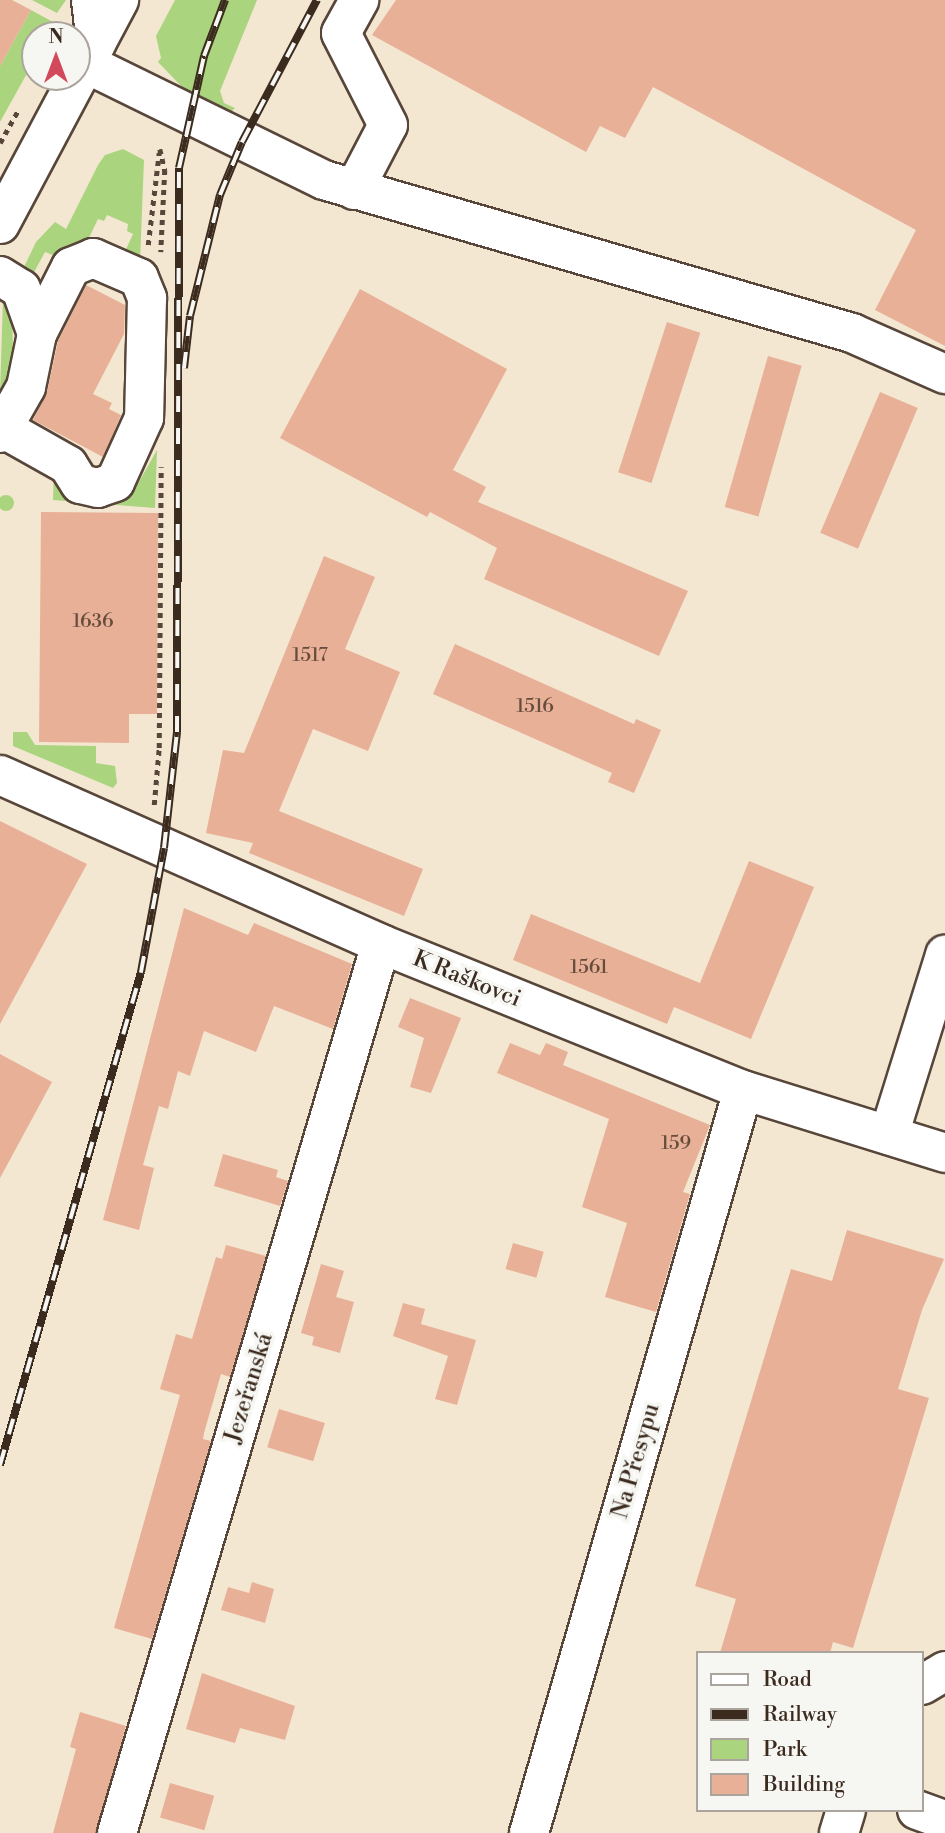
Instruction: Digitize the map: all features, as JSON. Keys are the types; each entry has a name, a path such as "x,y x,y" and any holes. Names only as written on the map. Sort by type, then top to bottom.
{"street":[{"path":"91,0 91,21"},
{"path":"119,0 91,53 242,142 324,180 852,333 945,374"},
{"path":"354,190 388,125 341,33 359,0"},
{"path":"0,223 71,91"},
{"path":"93,258 150,273 144,418 115,482 98,488 79,484 68,465 3,432 26,387 37,334 71,267 93,258"},
{"path":"0,276 21,289 37,334"},
{"name":"K Raškovci","path":"0,775 381,944 743,1090 945,1153"},
{"name":"Jezeřanská","path":"117,1833 381,944"},
{"path":"889,1135 945,956"},
{"name":"Na Přesypu","path":"529,1833 743,1090"},
{"path":"924,1684 945,1671"},
{"path":"839,1833 845,1812"},
{"path":"922,1812 945,1820"}],"path":[{"path":"160,149 165,170 150,273 146,265 160,149"},
{"path":"155,812 161,455"}],"green space":[{"path":"32,0 66,0 57,13"},
{"path":"175,0 257,0 220,91 224,103 235,108 231,112 187,92 158,62 161,58 156,36"},
{"path":"31,10 51,21 25,21"},
{"path":"21,28 21,84 0,122 0,66"},
{"path":"123,149 144,160 140,262 124,254 133,234 127,231 128,224 107,215 104,221 98,219 87,242 63,259 45,252 32,276 24,267 36,242 55,222 66,229 105,155"},
{"path":"3,298 12,308 13,352 19,355 0,393"},
{"path":"157,450 155,508 53,500 54,472 107,499 131,496"},
{"path":"3,495 9,495 14,500 14,506 9,511 -1,508 -1,498"},
{"path":"13,732 27,732 35,745 96,746 96,763 115,766 117,783 113,788 13,746"}],"building":[{"path":"0,0 12,0 31,10 25,21 21,21 21,28 0,66"},
{"path":"396,0 945,0 945,346 875,310 916,230 653,87 625,138 600,126 586,152 372,35"},
{"path":"86,285 125,305 124,334 93,394 112,403 109,409 121,415 103,457 33,420 47,392 58,341"},
{"path":"360,289 507,369 453,470 486,487 478,502 688,591 659,656 484,579 497,548 430,512 427,517 280,438"},
{"path":"667,322 700,333 651,483 618,472"},
{"path":"768,356 802,366 758,517 725,507"},
{"path":"880,392 918,408 858,549 820,533"},
{"path":"41,512 158,513 157,714 129,714 129,743 39,742"},
{"path":"324,556 375,577 345,649 400,672 368,751 313,729 279,811 423,869 404,916 249,853 253,843 206,833 223,750 244,753"},
{"path":"455,644 634,724 636,719 661,730 634,793 608,782 612,773 433,694"},
{"path":"0,821 87,864 0,1024"},
{"path":"749,861 814,887 751,1039 674,1007 667,1024 513,960 531,914 700,983"},
{"path":"184,908 248,935 254,923 352,964 333,1029 274,1006 256,1052 204,1031 190,1076 178,1071 168,1109 159,1106 143,1165 154,1168 139,1230 103,1220"},
{"path":"410,998 461,1018 431,1093 410,1087 424,1038 398,1027"},
{"path":"510,1043 540,1055 546,1043 568,1052 563,1065 710,1125 683,1192 690,1194 656,1312 605,1297 627,1223 582,1207 609,1119 497,1073"},
{"path":"0,1054 52,1082 0,1178"},
{"path":"223,1154 278,1170 276,1177 288,1181 280,1206 214,1186"},
{"path":"847,1230 944,1259 922,1310 898,1389 929,1398 853,1648 833,1642 831,1651 721,1651 736,1599 695,1586 791,1269 832,1281"},
{"path":"513,1243 544,1252 536,1278 506,1269"},
{"path":"226,1245 266,1256 230,1377 221,1374 203,1439 211,1441 152,1639 114,1628 180,1395 160,1389 176,1334 192,1339 216,1257 222,1259"},
{"path":"321,1264 344,1271 336,1297 354,1302 340,1353 312,1345 314,1337 301,1333"},
{"path":"403,1303 425,1309 421,1324 476,1340 457,1405 435,1399 448,1356 393,1336"},
{"path":"279,1409 325,1423 313,1461 267,1447"},
{"path":"252,1582 274,1589 265,1623 221,1610 228,1587 249,1593"},
{"path":"202,1673 295,1706 285,1740 240,1728 235,1743 186,1729"},
{"path":"80,1712 126,1726 96,1833 53,1833 76,1749 70,1747"},
{"path":"170,1783 214,1796 204,1830 160,1818"}],"railway":[{"path":"0,1465 141,972 164,848 177,732 179,168 204,56 225,0"},
{"path":"184,368 190,316 220,195 242,142 317,0"}]}
